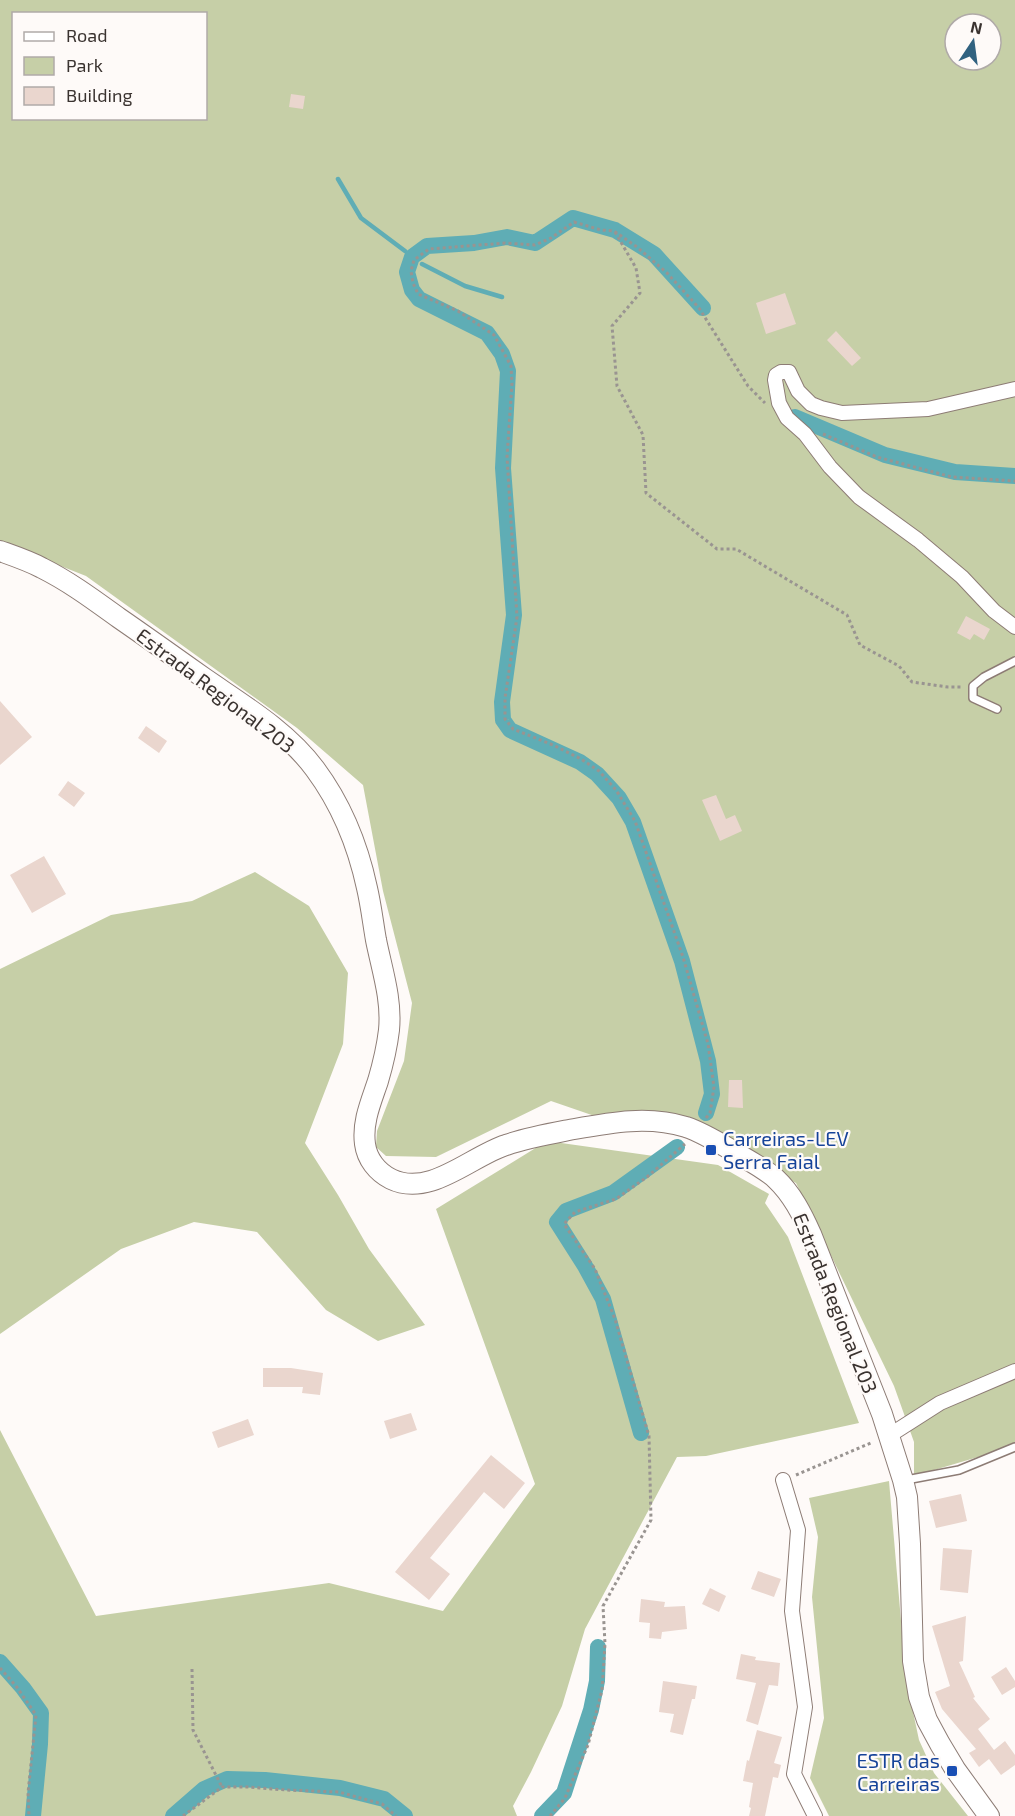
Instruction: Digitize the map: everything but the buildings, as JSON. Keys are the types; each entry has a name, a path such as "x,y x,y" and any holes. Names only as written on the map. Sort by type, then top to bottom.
{"main road":[{"name":"Estrada Regional 203","path":"0,551 42,568 78,588 253,713 286,738 314,767 329,790 354,843 366,885 387,986 389,1027 386,1050 364,1126 365,1146 369,1158 387,1178 408,1184 419,1184 455,1170 503,1145 612,1122 645,1120 672,1123 697,1131 764,1170 776,1179 793,1200 811,1234 890,1435 903,1480 907,1497 910,1544 913,1660 919,1697 940,1744 989,1816"}],"street":[{"path":"1015,389 928,409 842,413 811,404 798,391 789,372 781,372 776,375 775,380 779,404 788,418 805,434 830,467 858,496 918,540 962,578 994,611 1015,627"},
{"path":"890,1435 940,1403 1015,1371"},
{"path":"783,1480 798,1530 792,1611 805,1707 794,1774 815,1816"}],"lane":[{"path":"997,709 974,698 973,686 984,677 1015,661"},
{"path":"903,1480 959,1470 1015,1447"}],"path":[{"path":"550,1816 565,1798 588,1745 602,1690 605,1644 603,1606 651,1520 649,1436 615,1318 595,1269 564,1224 575,1212 616,1199 681,1149 710,1113 714,1087 708,1044 683,957 636,821 616,790 599,771 563,750 513,729 505,719 505,698 516,617 507,457 511,366 494,335 458,311 418,294 413,284 411,271 414,260 429,249 505,243 535,245 551,238 574,222 601,230 614,231 637,246 675,282 699,308 748,386 762,401 788,418"},
{"path":"614,231 636,268 640,293 612,326 617,386 643,435 645,493 717,549 735,549 847,615 860,645 899,666 912,682 948,687 973,686"},
{"path":"813,430 877,457 952,477 1015,481"},
{"path":"783,1480 890,1435"},
{"path":"0,1668 36,1715 28,1793 28,1816"},
{"path":"192,1669 193,1730 222,1787"},
{"path":"183,1816 222,1787 339,1791 382,1804 396,1816"}],"green space":[{"path":"0,0 1015,0 1015,1446 914,1476 914,1442 894,1386 796,1183 695,1128 612,1122 551,1101 436,1157 386,1156 376,1147 377,1131 404,1061 412,1003 383,891 363,785 297,728 86,576 0,542"},
{"path":"255,872 309,906 348,973 343,1044 305,1143 369,1249 425,1325 378,1341 326,1310 257,1232 194,1222 121,1249 0,1334 0,969 111,915 192,901"},
{"path":"547,1141 718,1165 769,1194 765,1203 788,1237 859,1423 706,1456 677,1457 585,1629 562,1706 513,1806 517,1816 0,1816 0,1430 96,1616 329,1583 443,1611 535,1484 436,1209"},
{"path":"889,1481 906,1679 919,1740 934,1773 968,1816 829,1816 810,1778 824,1718 812,1597 818,1537 809,1498"}],"waterway":[{"path":"338,179 361,218 405,251"},
{"path":"703,308 654,254 615,230 573,218 535,243 507,237 474,243 427,246 412,257 407,272 412,290 419,299 487,333 502,354 508,371 503,468 514,615 502,702 503,720 510,730 580,762 597,774 619,798 633,822 682,961 708,1061 712,1094 706,1113"},
{"path":"422,264 465,286 502,297"},
{"path":"795,417 885,455 955,472 1015,476"},
{"path":"641,1433 603,1299 557,1222 566,1211 613,1193 677,1147"},
{"path":"542,1816 564,1793 591,1710 597,1681 598,1647"},
{"path":"0,1662 41,1713 33,1816"},
{"path":"173,1816 204,1789 227,1779 265,1780 340,1788 384,1799 405,1816"}],"place":[{"name":"Carreiras-LEV Serra Faial","path":"711,1150"},
{"name":"ESTR das Carreiras","path":"952,1771"}]}
